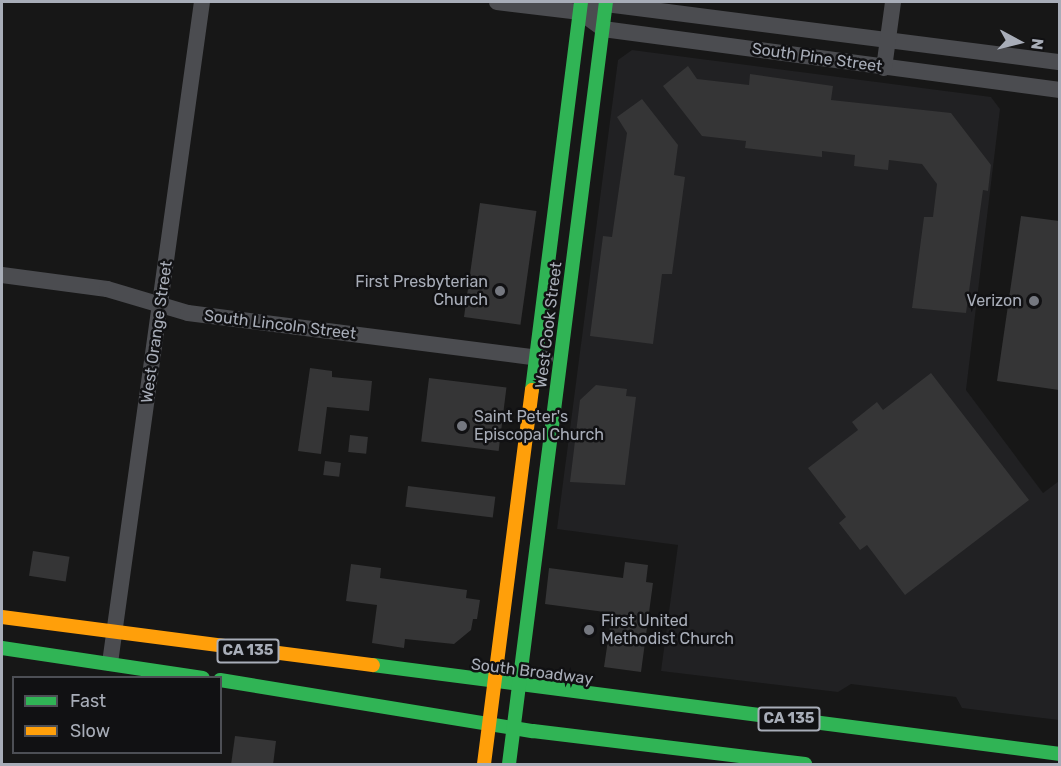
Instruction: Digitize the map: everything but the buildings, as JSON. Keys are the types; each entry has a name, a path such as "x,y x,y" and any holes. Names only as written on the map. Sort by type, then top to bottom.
{"main road":[{"name":"West Cook Street","path":"509,765 606,3"},
{"name":"West Cook Street","path":"484,765 580,7"},
{"name":"South Broadway","path":"2,617 518,687 1059,754"},
{"name":"CA 135","path":"2,648 191,676"},
{"name":"CA 135","path":"222,680 513,728 805,765"}],"street":[{"name":"West Orange Street","path":"110,663 202,2"},
{"name":"South Pine Street","path":"497,2 580,7 606,3 1059,62"},
{"path":"884,68 893,2"},
{"name":"South Pine Street","path":"580,7 603,29 1059,90"},
{"name":"South Lincoln Street","path":"2,275 107,289 161,307 561,362"}],"shaded area":[{"path":"632,50 991,97 1000,109 966,390 1043,493 1059,481 1059,720 962,708 956,697 851,684 838,692 661,671 678,545 557,529 618,60"}],"traffic: fast":[{"path":"532,390 581,2"},
{"path":"509,764 606,2"},
{"path":"2,648 190,676"},
{"path":"373,665 1060,754"},
{"path":"222,680 533,731 805,764"}],"traffic: slow":[{"path":"484,764 532,390"},
{"path":"2,617 373,665"}],"place":[{"name":"First Presbyterian Church","path":"500,291"},
{"name":"Verizon","path":"1034,301"},
{"name":"Saint Peter's Episcopal Church","path":"462,426"},
{"name":"First United Methodist Church","path":"589,630"}]}
